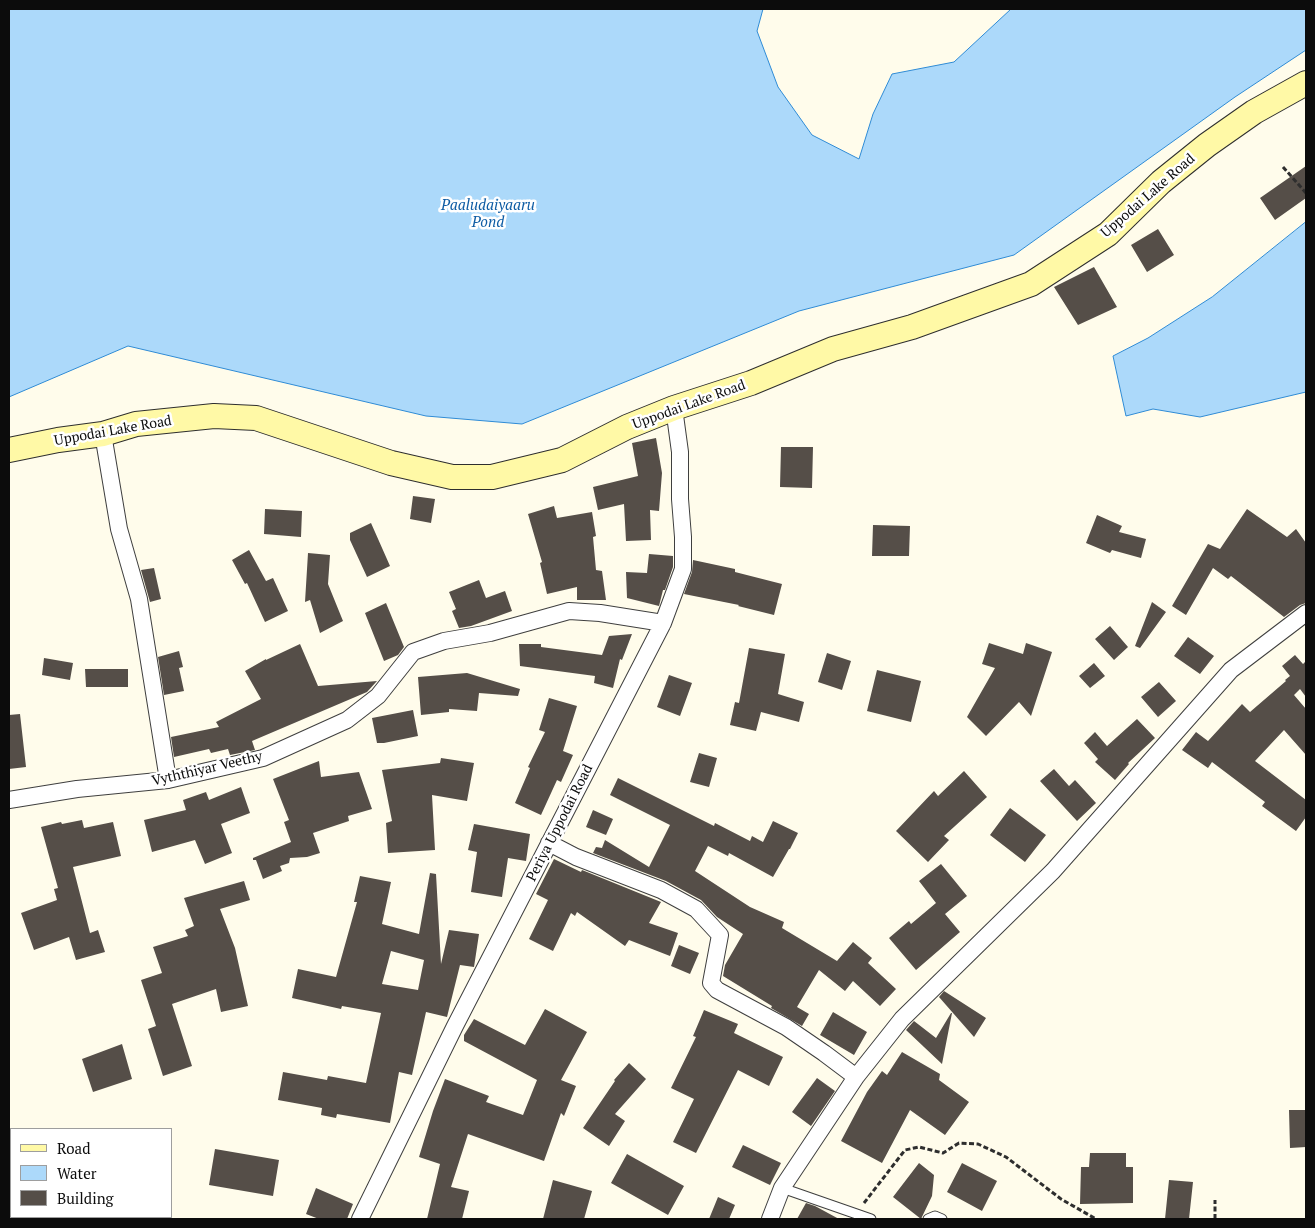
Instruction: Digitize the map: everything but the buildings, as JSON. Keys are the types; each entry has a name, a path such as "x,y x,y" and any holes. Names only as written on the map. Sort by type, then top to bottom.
{"street":[{"name":"Uppodai Lake Road","path":"9,450 58,440 104,434 136,424 214,416 256,418 391,463 452,477 492,477 562,460 627,427 674,408 751,383 833,349 912,328 1031,284 1108,234 1161,182 1207,144 1254,112 1306,83"},
{"name":"Periya Uppodai Road","path":"360,1219 455,1026 663,623 682,569 683,537 680,500 680,452 674,408"},
{"path":"104,434 118,529 139,599 168,780"},
{"name":"Vyththiyar Veethy","path":"9,800 77,789 168,780 263,758 347,720 378,696 413,652 444,641 490,632 569,611 600,613 663,623"},
{"path":"770,1219 782,1188 856,1077 902,1019 1053,871 1231,670 1306,613"},
{"path":"550,843 576,857 661,890 696,909 720,935 711,983 716,990 786,1027 856,1077"}],"lane":[{"path":"782,1188 871,1219"},
{"path":"928,1219 935,1216 942,1219"}],"path":[{"path":"1283,167 1306,193"},
{"path":"855,1214 905,1150 919,1148 943,1153 959,1143 978,1144 1006,1157 1061,1199 1096,1219"},
{"path":"1214,1219 1215,1200"}],"water":[{"name":"Paaludaiyaaru Pond","path":"9,9 763,9 757,31 778,87 812,135 859,159 873,114 892,74 954,62 1011,9 1306,9 1306,50 1235,97 1014,255 799,311 522,424 426,416 128,346 9,397"},
{"path":"1306,222 1306,392 1200,417 1153,409 1126,416 1113,356 1148,338 1212,297"}]}
